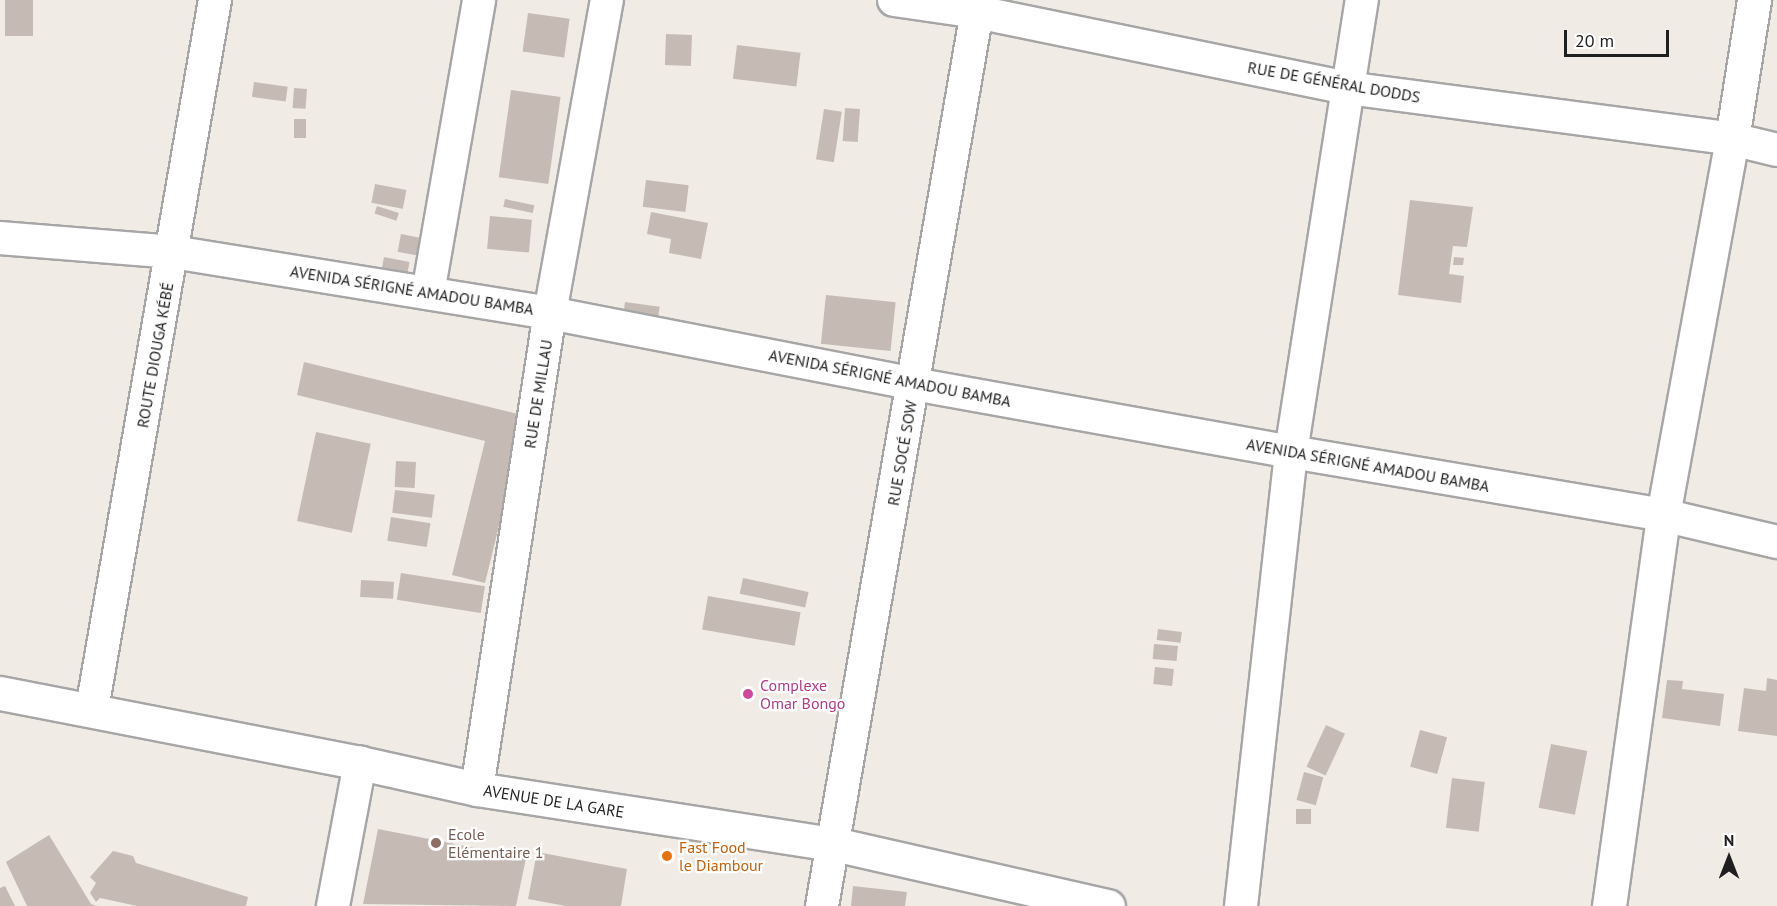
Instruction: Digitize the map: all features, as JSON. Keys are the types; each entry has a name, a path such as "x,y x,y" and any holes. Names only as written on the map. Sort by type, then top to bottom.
{"street":[{"name":"ROUTE DIOUGA KÉBÉ","path":"92,709 215,0"},
{"path":"428,293 479,0"},
{"name":"RUE DE MILLAU","path":"477,789 550,312 607,0"},
{"name":"RUE DE GÉNÉRAL DODDS","path":"894,0 978,6 1347,88 1732,139 1777,150"},
{"path":"1241,906 1291,452 1362,0"},
{"path":"1609,906 1663,515 1732,139 1754,0"},
{"name":"RUE SOCÉ SOW","path":"822,906 978,6"},
{"name":"AVENIDA SÉRIGNÉ AMADOU BAMBA","path":"0,238 173,252 550,312 914,384 1291,452 1663,515 1777,542"},
{"name":"AVENUE DE LA GARE","path":"0,693 92,709 477,789 834,844 1108,906"},
{"path":"333,906 360,763"}],"building":[{"path":"5,0 33,0 33,36 5,36"},
{"path":"528,13 570,19 564,57 523,52"},
{"path":"666,34 692,35 691,66 665,65"},
{"path":"737,45 801,53 796,87 733,79"},
{"path":"254,82 288,87 286,102 252,97"},
{"path":"294,88 307,89 306,109 293,108"},
{"path":"511,90 561,97 548,184 499,177"},
{"path":"845,108 860,109 858,142 843,141"},
{"path":"824,109 842,112 834,162 816,159"},
{"path":"294,119 306,119 306,138 294,138"},
{"path":"646,180 689,185 685,212 643,207"},
{"path":"375,184 406,190 403,209 371,203"},
{"path":"505,199 534,205 533,213 503,207"},
{"path":"1410,200 1473,207 1467,247 1453,246 1449,274 1464,276 1461,303 1398,295"},
{"path":"377,206 399,213 396,221 375,214"},
{"path":"651,212 708,223 701,259 669,253 671,239 647,234"},
{"path":"490,216 532,220 529,253 487,249"},
{"path":"401,234 427,239 423,257 398,252"},
{"path":"384,257 410,262 406,283 380,278"},
{"path":"1454,257 1464,258 1463,265 1453,265"},
{"path":"826,295 896,302 890,351 821,344"},
{"path":"625,302 660,307 657,324 623,319"},
{"path":"304,362 526,416 485,583 452,575 485,441 297,395"},
{"path":"316,432 371,444 352,533 297,521"},
{"path":"396,461 416,462 415,488 395,487"},
{"path":"395,490 435,495 432,518 392,513"},
{"path":"391,517 431,523 427,547 387,541"},
{"path":"401,573 485,586 481,613 397,600"},
{"path":"743,578 809,592 805,608 740,594"},
{"path":"361,580 394,582 393,599 360,597"},
{"path":"708,596 801,612 795,646 702,629"},
{"path":"1158,629 1182,632 1180,643 1157,640"},
{"path":"1154,644 1178,646 1177,661 1153,659"},
{"path":"1155,667 1174,669 1172,686 1153,684"},
{"path":"1767,678 1777,680 1777,736 1738,731 1744,688 1766,691"},
{"path":"1667,680 1683,681 1682,689 1724,694 1720,726 1662,718"},
{"path":"1326,725 1345,734 1326,776 1307,767"},
{"path":"1420,730 1447,737 1437,774 1410,767"},
{"path":"1551,744 1587,751 1575,815 1539,808"},
{"path":"1304,772 1323,777 1316,805 1296,800"},
{"path":"1452,778 1485,782 1479,832 1446,828"},
{"path":"1296,809 1311,809 1311,824 1296,824"},
{"path":"378,829 526,858 516,906 363,904"},
{"path":"49,835 91,904 97,906 27,906 6,862"},
{"path":"113,851 133,856 136,863 248,897 246,906 137,906 100,898 96,902 90,893 96,883 90,877"},
{"path":"537,852 627,869 621,906 566,906 528,899"},
{"path":"5,886 15,906 0,906 0,888"},
{"path":"853,886 907,892 905,906 851,906"}],"place":[{"name":"Complexe Omar Bongo","path":"748,694"},
{"name":"Ecole Elémentaire 1","path":"436,843"},
{"name":"Fast Food le Diambour","path":"667,856"}]}
